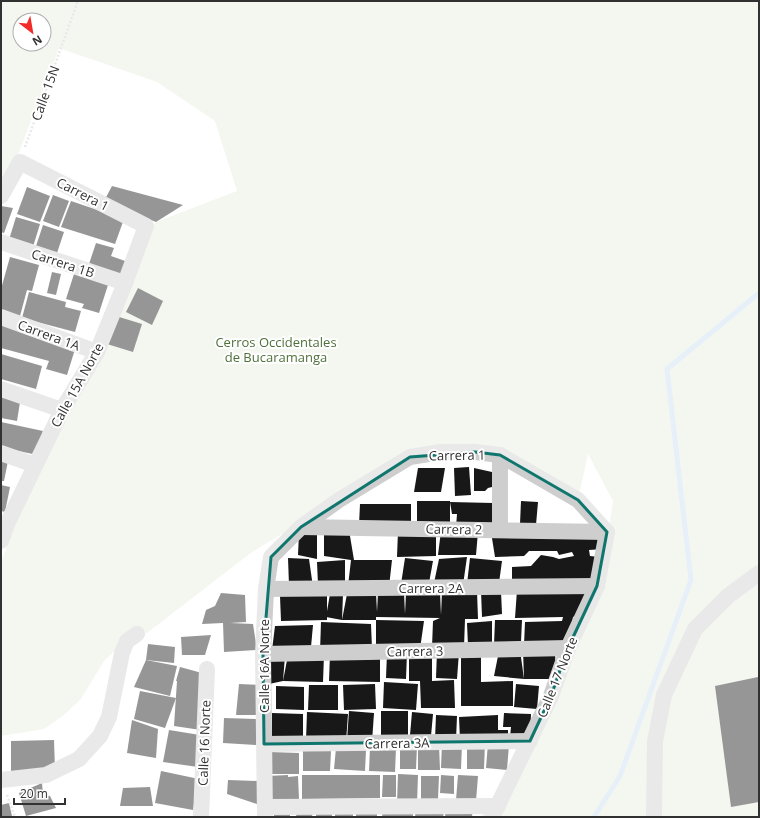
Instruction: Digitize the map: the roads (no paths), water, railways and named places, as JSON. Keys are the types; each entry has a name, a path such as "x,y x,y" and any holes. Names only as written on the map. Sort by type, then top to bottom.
{"street":[{"name":"Carrera 1","path":"1,196 20,162 146,226"},
{"name":"Calle 15A Norte","path":"1,541 5,521 62,410 98,352 146,226"},
{"name":"Carrera 1B","path":"1,242 125,283"},
{"name":"Carrera 1A","path":"1,317 98,352"},
{"path":"1,389 62,410"},
{"name":"Carrera 1","path":"301,527 339,500 410,456 441,452 475,452 500,455 578,500 607,532"},
{"path":"1,453 35,464"},
{"path":"500,455 500,530"},
{"name":"Carrera 2","path":"301,527 607,532"},
{"name":"Calle 16A Norte","path":"265,812 263,654 266,589 271,557 301,527"},
{"name":"Calle 17 Norte","path":"495,811 551,696 568,648 597,586 607,532"},
{"path":"654,817 655,741 664,695 695,629 728,596 759,573"},
{"name":"Carrera 2A","path":"266,589 597,586"},
{"path":"1,780 46,775 79,759 100,736 108,718 122,653 127,641 137,634"},
{"name":"Carrera 3","path":"263,654 568,648"},
{"name":"Calle 16 Norte","path":"197,816 206,669"},
{"name":"Carrera 3A","path":"264,744 530,741"},
{"path":"265,812 495,811"}],"waterway":[{"path":"594,817 620,776 691,580 667,369 759,293"}],"park label":[{"name":"Cerros Occidentales de Bucaramanga","path":"276,350"}]}
